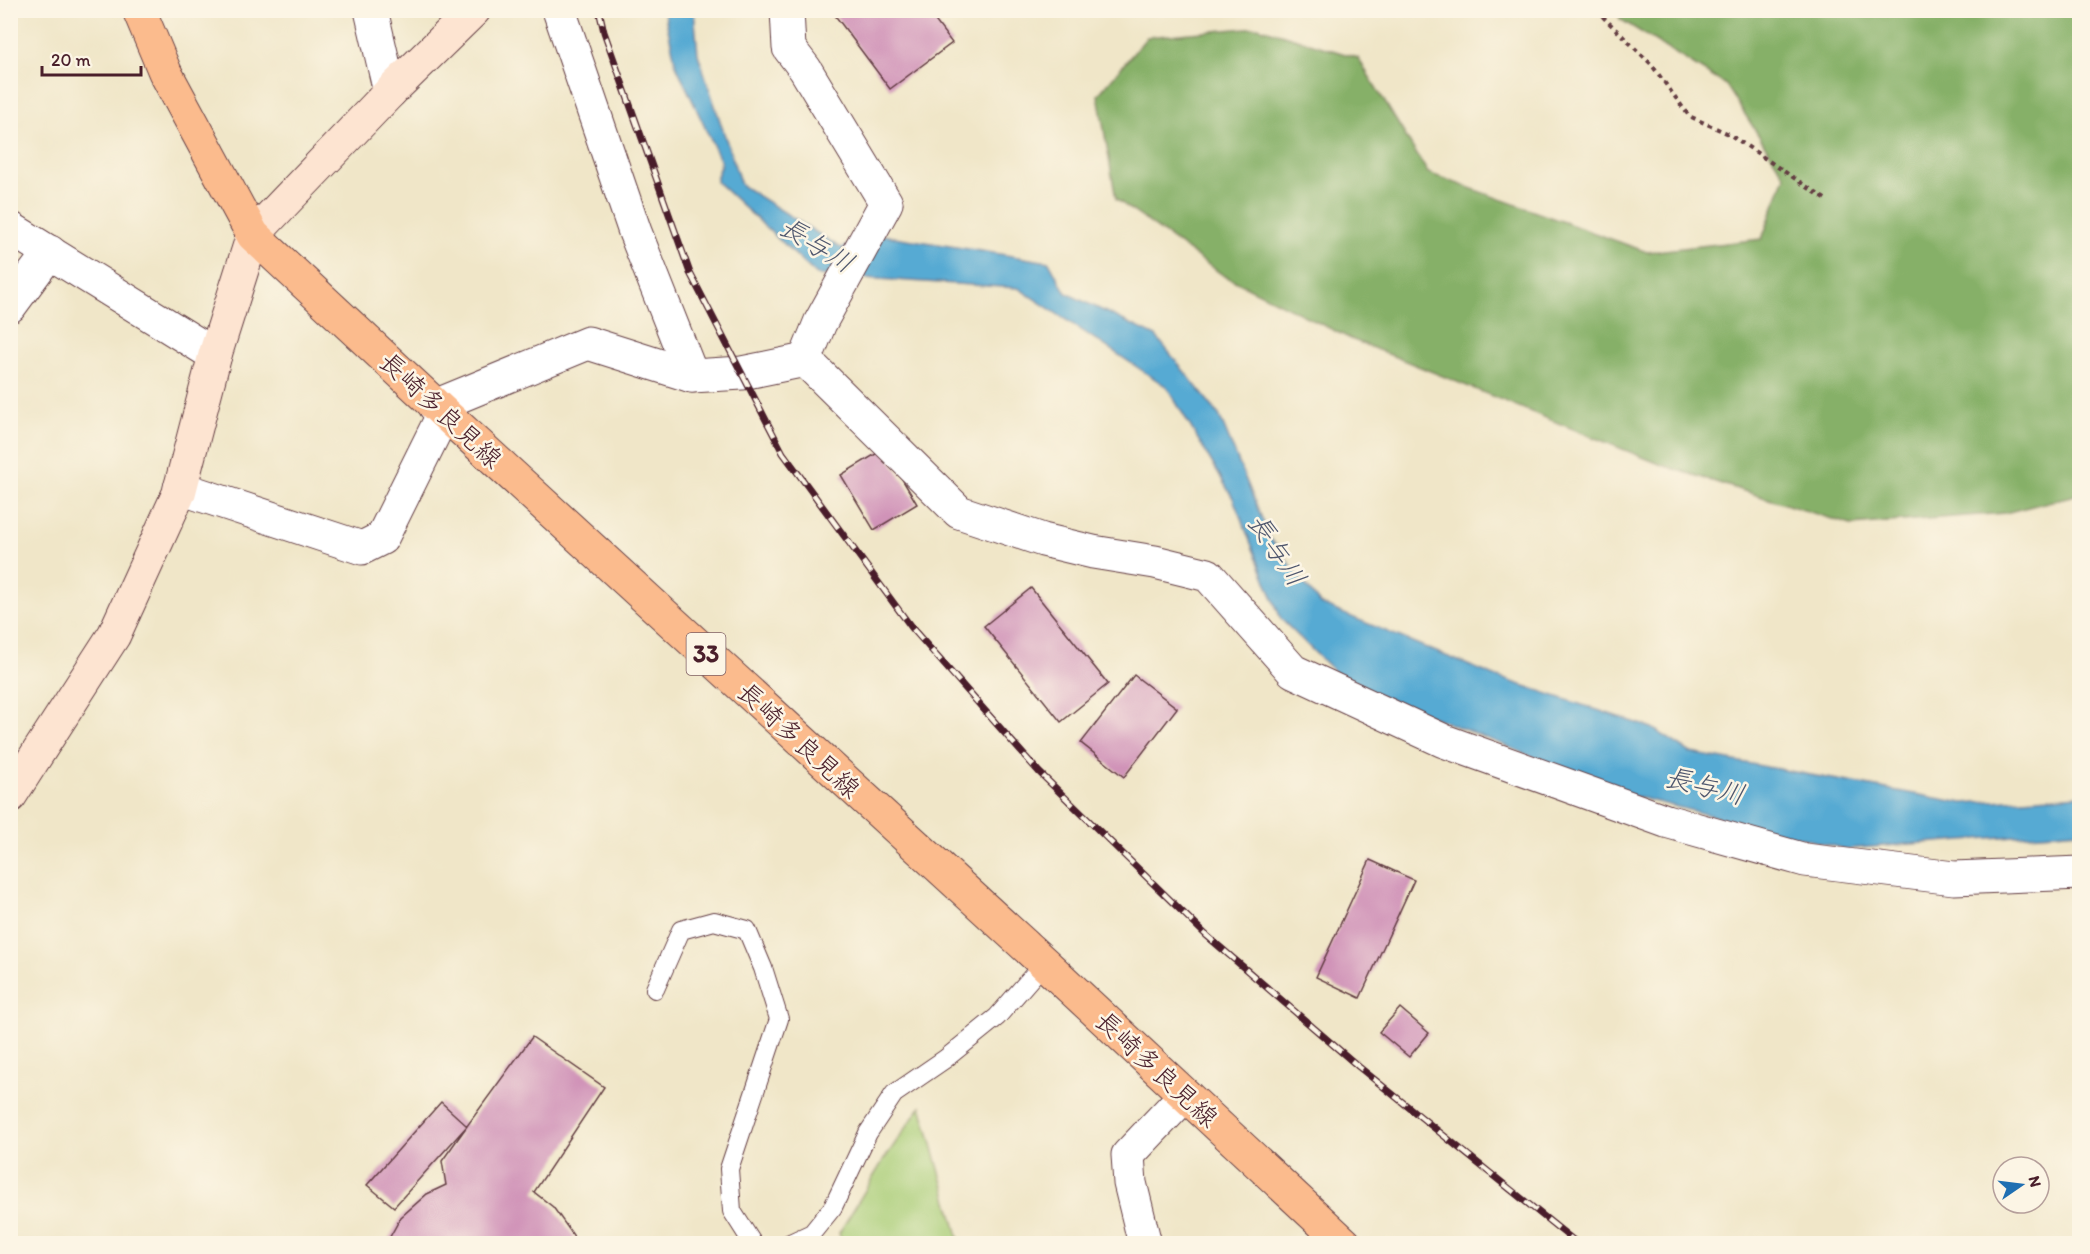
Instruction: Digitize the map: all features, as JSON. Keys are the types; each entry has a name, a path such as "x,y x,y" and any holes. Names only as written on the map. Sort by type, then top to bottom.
{"main road":[{"name":"長崎多良見線","path":"139,10 165,72 253,235 1044,963 1345,1244"}],"street":[{"path":"371,10 390,92"},
{"path":"10,796 114,635 180,488 215,355 253,235 390,92 474,10"},
{"path":"559,10 635,232 692,376"},
{"path":"788,10 789,48 805,69 886,203 820,323 805,360"},
{"path":"10,228 215,355"},
{"path":"10,306 50,252"},
{"path":"180,488 362,548 382,538 440,409 588,343 692,376 742,373 805,360"},
{"path":"805,360 959,512 1043,540 1208,575 1293,671 1444,741 1666,821 1805,860 1954,878 2079,873"},
{"path":"1145,1244 1130,1183 1128,1155 1185,1095"}],"lane":[{"path":"656,989 681,930 714,921 747,930 763,968 779,1019 729,1169 732,1211 753,1244"},
{"path":"788,1244 812,1233 832,1207 868,1133 894,1094 945,1059 997,1017 1044,963"}],"path":[{"path":"1596,10 1651,64 1689,116 1729,134 1825,199"}],"green space":[{"path":"1618,11 2079,11 2079,494 2005,513 1851,525 1662,465 1351,339 1223,275 1116,199 1098,95 1147,37 1258,27 1358,58 1428,173 1647,252 1762,239 1785,176 1726,85 1620,19"},
{"path":"921,1106 960,1243 842,1243 839,1233 883,1161"}],"water":[{"name":"長与川","path":"664,11 694,11 698,54 741,185 841,248 876,234 1049,262 1066,293 1156,336 1219,415 1270,538 1320,604 1497,677 1652,728 1691,753 1963,803 2079,795 2079,831 1845,849 1629,795 1345,682 1281,619 1233,498 1167,387 1018,288 817,275 716,181 721,162 676,65"}],"building":[{"path":"831,10 927,10 952,43 890,89"},
{"path":"884,449 917,504 874,530 841,475"},
{"path":"1031,588 1108,684 1061,722 984,626"},
{"path":"1134,675 1177,708 1124,777 1081,743"},
{"path":"1370,860 1414,880 1360,998 1316,977"},
{"path":"1400,1008 1429,1033 1409,1057 1379,1032"},
{"path":"532,1037 604,1087 534,1192 553,1207 573,1235 576,1244 386,1244 401,1217 427,1194 446,1185 442,1161"},
{"path":"441,1102 467,1126 394,1207 367,1185"}],"railway":[{"path":"599,10 604,32 690,273 783,453 912,628 1039,772 1206,935 1359,1067 1578,1244"}]}
